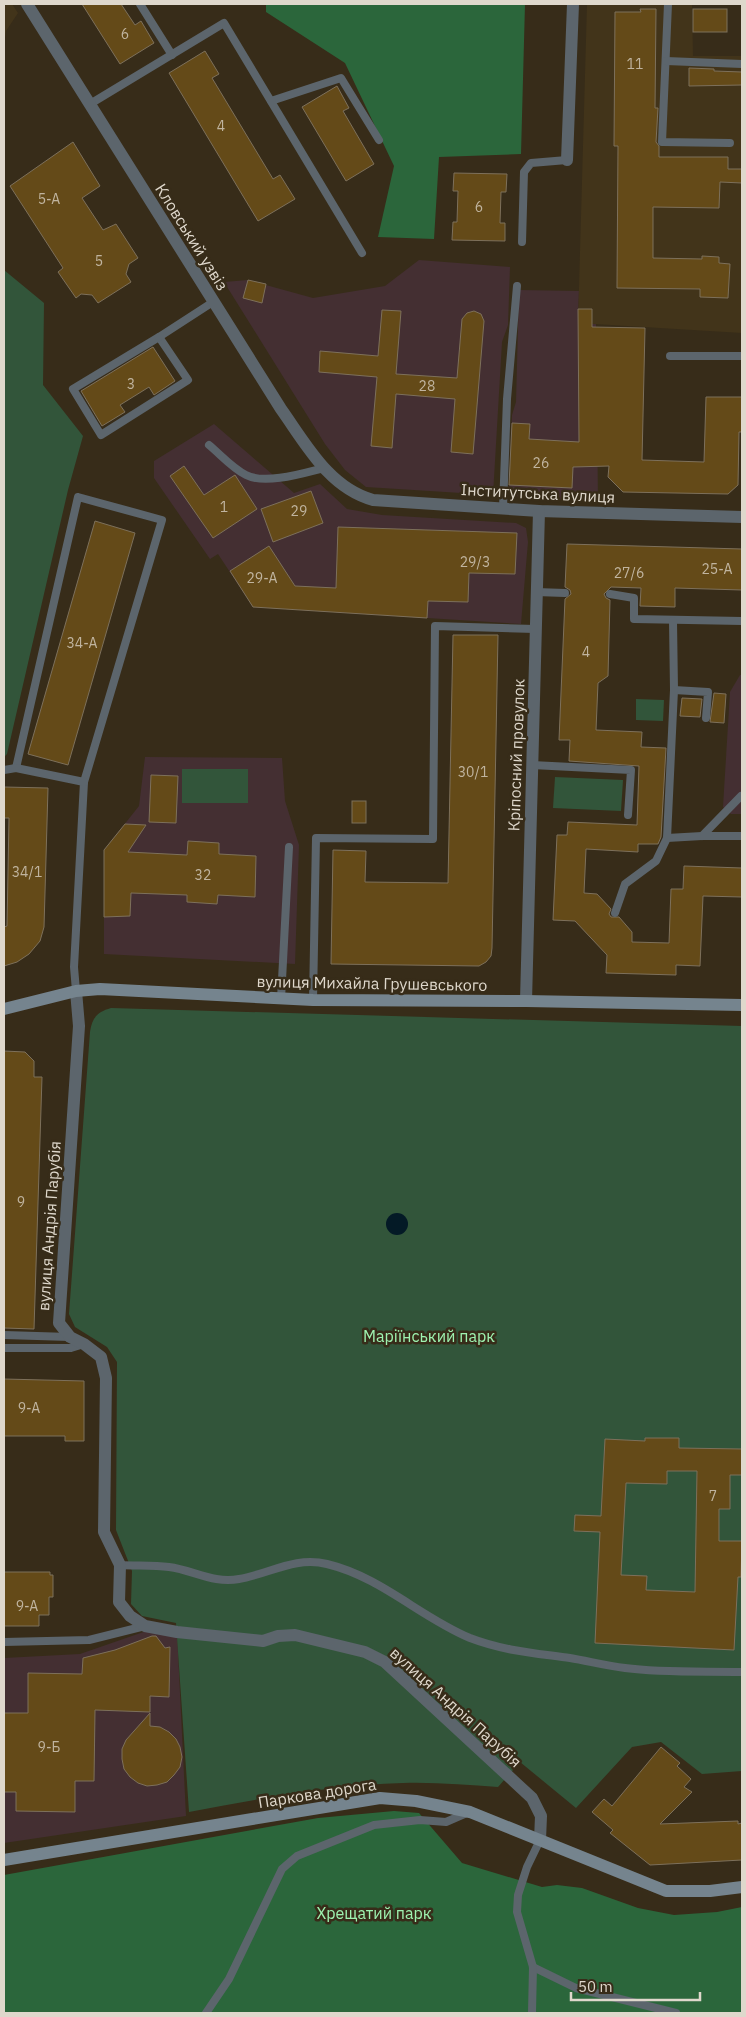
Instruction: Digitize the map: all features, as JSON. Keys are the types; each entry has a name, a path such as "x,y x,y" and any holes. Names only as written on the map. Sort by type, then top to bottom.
{"main road":[{"name":"вулиця Михайла Грушевського","path":"4,1009 76,992 100,989 313,1000 742,1005"},
{"name":"Паркова дорога","path":"4,1860 380,1798 416,1801 470,1812 666,1891 710,1891 742,1887"}],"street":[{"name":"Кловський узвіз","path":"27,4 281,409 324,468 337,481"},
{"path":"567,160 572,4"},
{"name":"Інститутська вулиця","path":"337,481 361,497 373,500 538,511 742,517"},
{"name":"Кріпосний провулок","path":"526,1001 538,511"},
{"name":"вулиця Андрія Парубія","path":"76,992 79,1026 59,1323 70,1338 84,1344 101,1357 106,1378 104,1532 120,1566 120,1602 130,1616 145,1626 176,1632 263,1641 278,1636 295,1635 365,1652 385,1662 532,1798 541,1816 540,1840"}],"lane":[{"path":"140,4 172,55"},
{"path":"668,4 662,142 730,143"},
{"path":"90,104 224,23 362,253"},
{"path":"666,62 742,64"},
{"path":"271,101 341,78 379,140"},
{"path":"522,242 524,172 532,163 567,160"},
{"path":"503,508 507,399 517,286"},
{"path":"159,337 188,380 100,435 73,389 213,302"},
{"path":"670,356 742,356"},
{"path":"210,445 236,469 247,476 258,479 324,468"},
{"path":"16,768 78,497 162,520 84,782 74,968 76,992"},
{"path":"536,592 565,593"},
{"path":"610,594 634,598 634,619 673,621 742,620"},
{"path":"615,913 625,884 656,861 667,838 674,690 673,621"},
{"path":"313,1000 316,838 433,839 435,626 535,629"},
{"path":"674,690 708,692 706,718"},
{"path":"532,765 631,770 628,815"},
{"path":"4,770 16,768 84,782"},
{"path":"702,836 741,796"},
{"path":"667,838 742,836"},
{"path":"281,999 289,846"},
{"path":"4,1335 70,1338"},
{"path":"4,1348 71,1348 84,1344"},
{"path":"120,1566 170,1567 217,1580 229,1581 304,1561 325,1563 344,1568 378,1583 445,1626 471,1638 511,1651 627,1668 742,1672"},
{"path":"4,1642 89,1640 145,1626"},
{"path":"206,2013 229,1979 282,1869 297,1856 374,1825 420,1820 446,1822 470,1812"},
{"path":"532,2013 532,1967 517,1912 518,1895 527,1867 540,1840"},
{"path":"532,1967 576,1988 676,2013"}],"shaded area":[{"path":"4,4 12,4 18,13 6,31 4,45"},
{"path":"587,4 692,4 693,56 742,56 742,333 578,323"},
{"path":"419,260 510,267 508,325 502,342 493,495 366,487 345,470 325,444 224,282 248,280 313,298 385,286"},
{"path":"519,290 579,291 578,323 596,324 598,502 509,496 512,415 516,402"},
{"path":"214,424 294,493 320,484 347,509 382,515 516,523 526,528 528,542 521,624 253,607 218,554 210,559 154,478 154,461"},
{"path":"740,675 742,675 742,814 731,814 723,807 730,692"},
{"path":"145,757 282,758 285,801 299,845 295,964 104,954 104,850 139,806"},
{"path":"155,1628 177,1632 186,1816 4,1843 4,1658 80,1654"}],"green space":[{"path":"266,4 525,4 521,154 439,157 434,239 378,237 394,166 345,63 266,12"},
{"path":"4,270 44,303 43,385 83,436 68,490 7,754 4,757"},
{"path":"636,699 664,700 663,721 636,720"},
{"path":"182,769 248,769 248,803 182,803"},
{"path":"555,777 623,780 621,811 553,808"},
{"name":"Маріїнський парк","path":"111,1008 742,1026 742,1771 702,1774 661,1742 632,1747 576,1808 520,1762 498,1787 427,1783 376,1784 295,1793 189,1812 176,1623 142,1616 131,1604 132,1571 116,1530 117,1362 107,1347 75,1327 69,1314 90,1032 96,1016 102,1011"},
{"name":"Хрещатий парк","path":"394,1811 419,1813 462,1863 542,1887 557,1885 582,1888 638,1908 674,1915 717,1912 742,1907 742,2013 4,2013 4,1875 318,1818"}],"water":[{"path":"397,1213 405,1216 408,1224 405,1232 397,1235 389,1232 386,1224 389,1216"}],"building":[{"path":"82,4 121,4 135,25 141,21 154,43 120,64"},
{"path":"640,9 656,9 655,108 658,108 656,142 659,146 659,157 728,157 728,169 742,169 742,183 720,182 719,208 653,207 653,258 702,259 702,256 719,257 719,263 730,264 728,298 700,297 700,289 617,288 618,146 614,146 615,12 641,12"},
{"path":"693,9 727,9 727,32 693,32"},
{"path":"205,51 219,74 212,78 273,179 280,175 295,199 258,221 169,73"},
{"path":"689,68 742,72 742,85 689,86"},
{"path":"337,86 349,108 343,111 374,164 346,181 302,107"},
{"path":"73,142 100,186 82,198 103,230 116,224 138,258 129,264 126,274 131,282 98,303 92,295 81,294 76,298 58,272 63,268 10,186"},
{"path":"454,173 507,174 506,192 501,192 500,223 505,223 505,241 452,240 453,222 457,222 458,191 453,191"},
{"path":"248,280 266,284 262,303 243,298"},
{"path":"578,309 592,309 592,327 645,328 642,460 704,462 706,397 742,397 742,432 739,432 738,485 728,494 623,492 608,477 609,466 573,467 572,488 509,485 512,423 530,424 529,439 579,442"},
{"path":"382,310 401,311 396,374 457,378 462,319 467,313 474,311 481,314 484,321 473,454 451,452 455,399 396,394 392,448 371,446 377,377 319,372 320,351 378,356"},
{"path":"153,347 175,381 154,395 149,387 120,405 125,412 102,426 81,391"},
{"path":"184,466 204,495 235,475 257,509 213,538 170,476"},
{"path":"311,491 323,523 273,542 261,509"},
{"path":"95,521 135,533 68,765 28,754"},
{"path":"338,527 517,533 515,574 469,573 468,602 428,601 427,618 253,607 230,571 269,546 295,586 336,588"},
{"path":"567,544 742,549 742,590 675,588 675,607 640,606 641,588 611,587 604,594 610,600 608,676 598,683 596,730 642,732 641,747 666,748 661,837 658,844 638,844 638,852 586,849 584,893 597,894 611,909 609,914 611,917 619,917 632,932 632,942 669,943 671,889 683,889 684,866 742,868 742,897 703,896 700,966 676,965 676,975 606,973 607,955 575,921 553,920 557,835 567,835 568,822 637,825 639,766 569,761 570,740 559,740 565,599 571,594 570,590 565,587"},
{"path":"453,635 498,635 491,956 479,966 331,964 333,850 366,851 365,882 448,883"},
{"path":"714,693 726,694 724,723 710,722"},
{"path":"682,698 702,699 700,717 680,716"},
{"path":"151,775 178,776 176,823 149,822"},
{"path":"4,787 48,788 44,927 40,941 29,954 17,962 4,966 4,927 7,926 9,818 4,818"},
{"path":"352,801 366,801 366,823 352,823"},
{"path":"125,824 146,825 128,852 187,855 188,841 219,843 219,854 256,856 255,897 218,895 217,904 187,902 187,895 131,893 130,916 104,917 104,850"},
{"path":"4,1051 25,1052 34,1061 34,1077 42,1077 34,1329 4,1328"},
{"path":"4,1379 84,1381 84,1441 65,1441 65,1436 4,1436"},
{"path":"645,1438 679,1438 679,1448 742,1449 742,1475 730,1475 730,1509 719,1509 719,1541 742,1541 741,1577 738,1577 734,1650 595,1643 600,1532 574,1531 575,1515 601,1516 605,1439 645,1441","holes":["667,1471 697,1471 695,1592 646,1590 647,1576 621,1575 626,1483 667,1484"]},
{"path":"4,1572 50,1572 50,1575 53,1575 53,1597 49,1597 49,1615 39,1615 39,1626 4,1626"},
{"path":"156,1636 165,1648 170,1647 169,1697 150,1696 150,1712 95,1710 94,1781 75,1781 75,1812 16,1811 16,1792 4,1792 4,1713 28,1713 28,1673 82,1674 83,1658 115,1650"},
{"path":"150,1713 150,1726 160,1727 169,1732 176,1739 182,1757 180,1767 167,1782 147,1786 138,1783 124,1769 122,1749 126,1740"},
{"path":"661,1747 680,1763 677,1766 691,1779 684,1787 692,1792 660,1824 738,1821 738,1824 742,1823 742,1860 650,1865 610,1833 613,1830 592,1812 604,1799 612,1806"}]}
